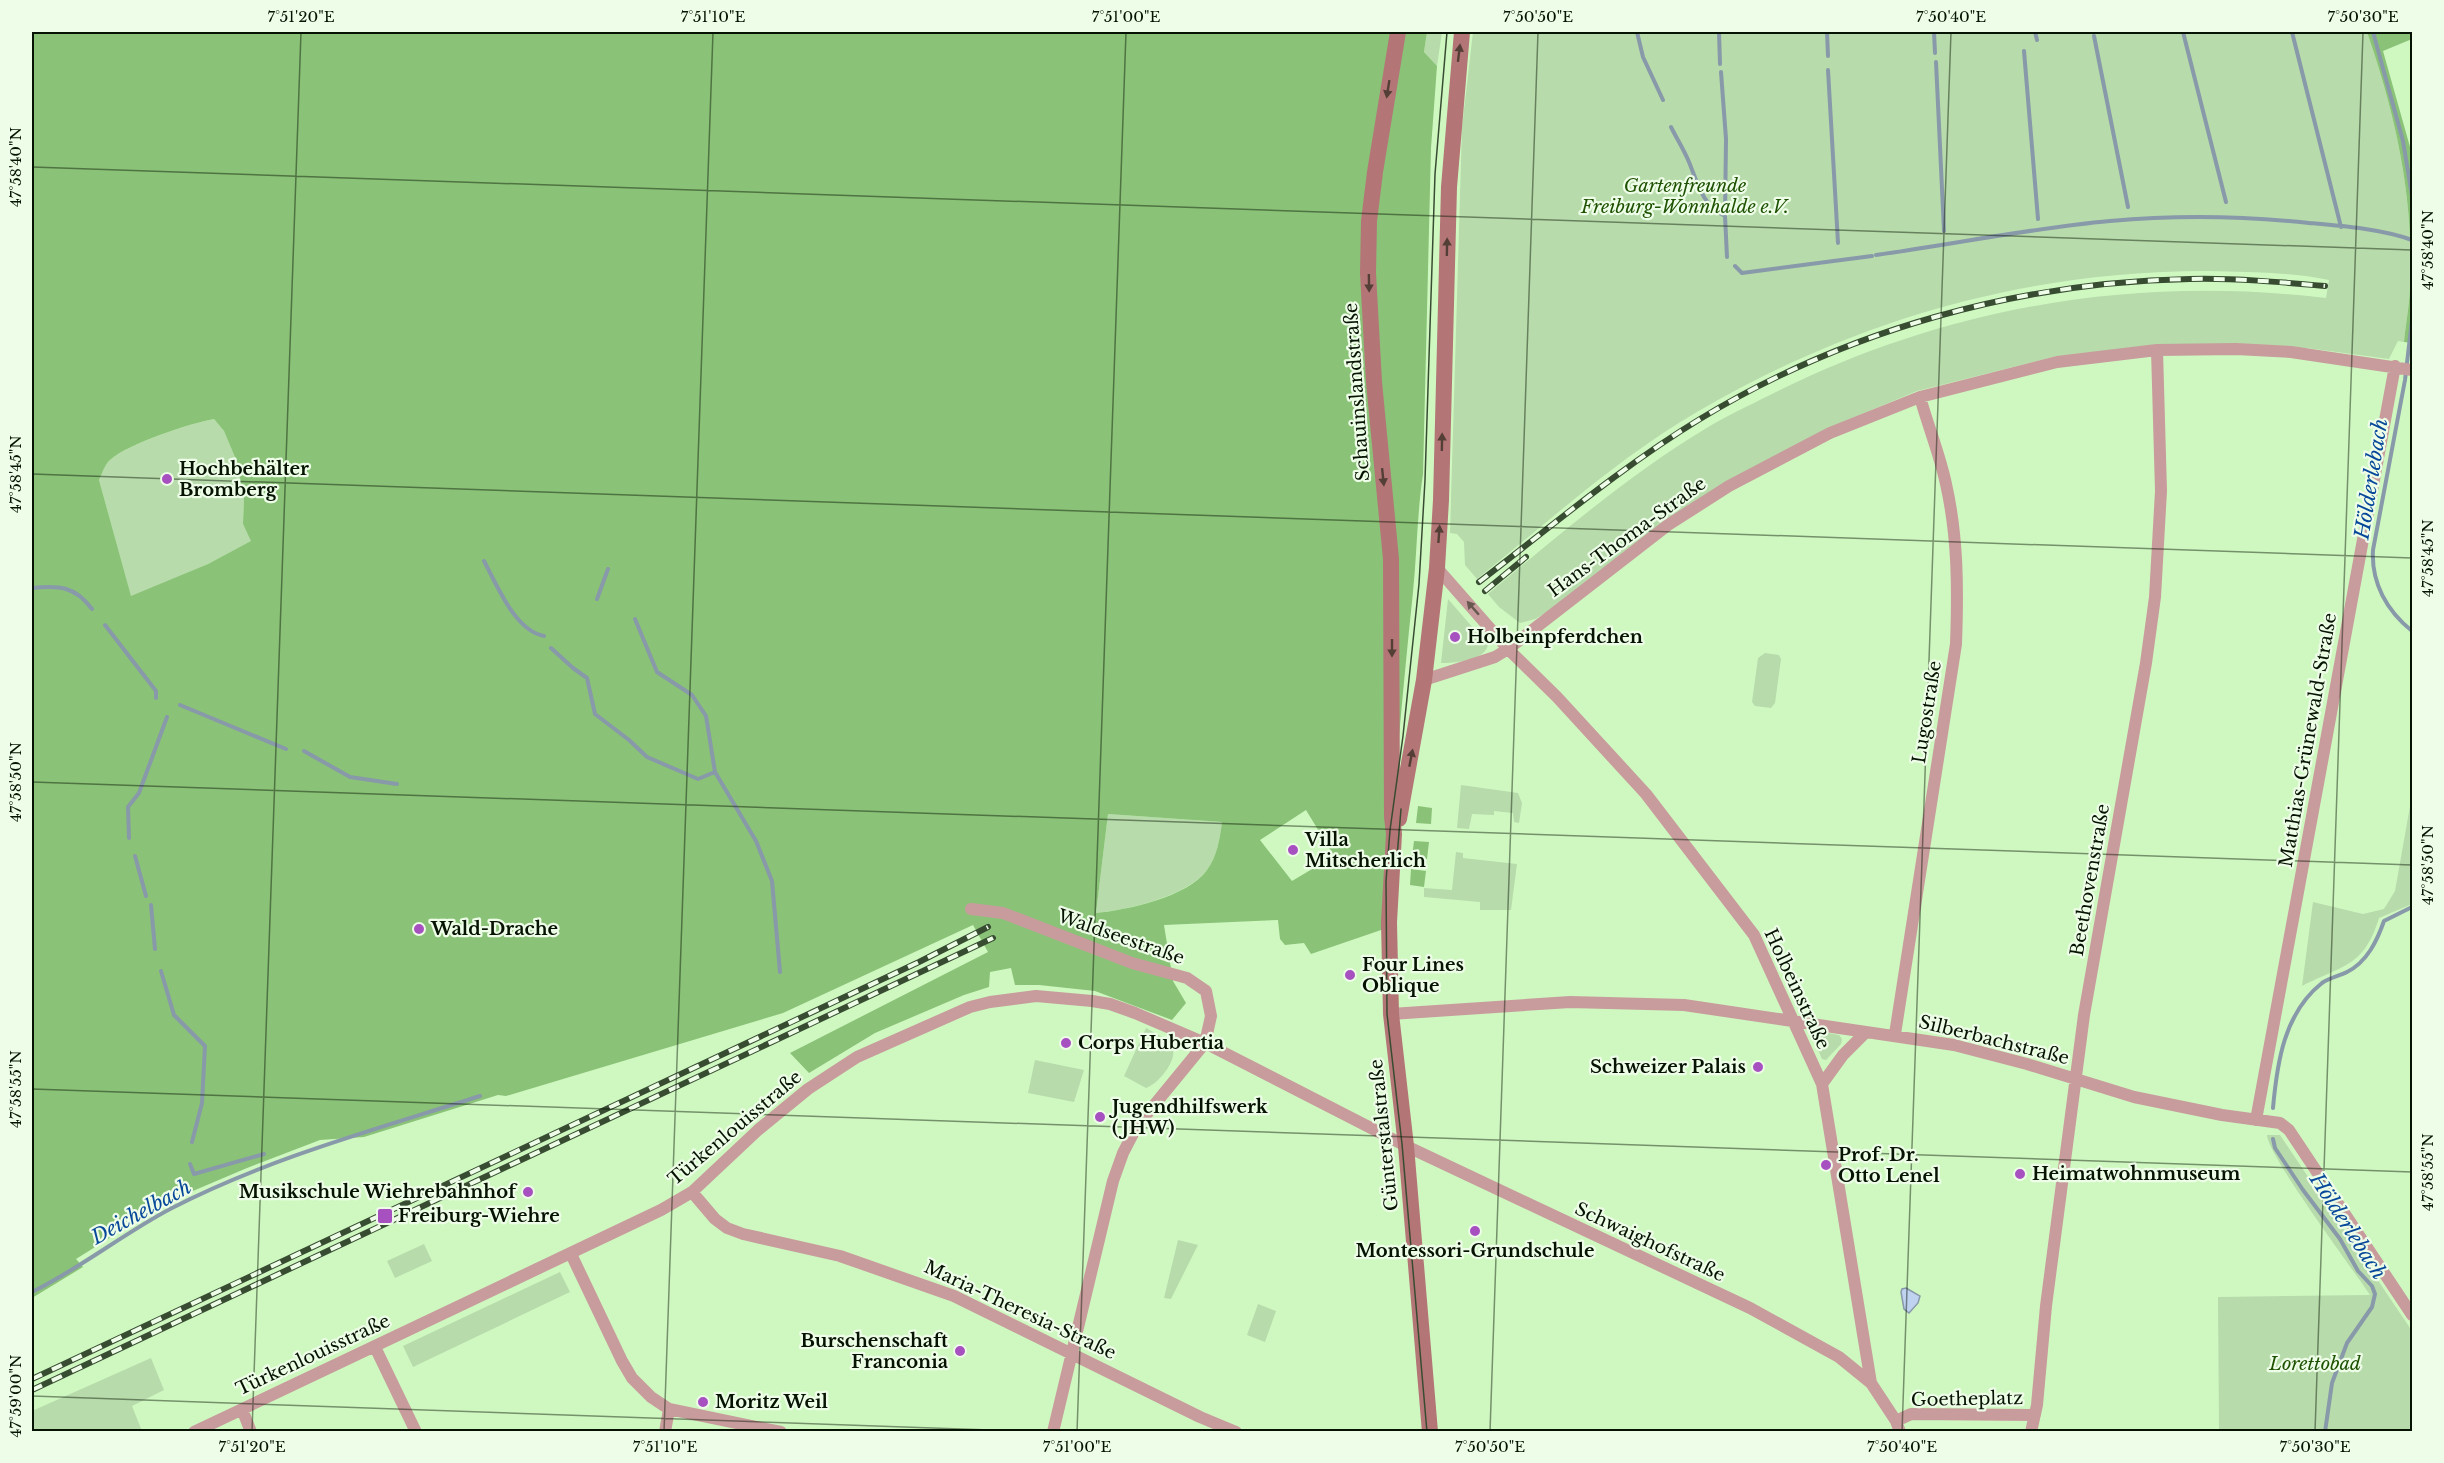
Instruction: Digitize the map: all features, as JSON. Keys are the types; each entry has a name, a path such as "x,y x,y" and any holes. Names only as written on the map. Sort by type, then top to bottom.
{"main road":[{"name":"Schauinslandstraße","path":"1393,752 1391,559 1369,318 1368,262 1369,221 1375,172 1398,32"},
{"path":"1437,568 1441,501 1449,187 1462,32"},
{"name":"Günterstalstraße","path":"1394,834 1401,816 1424,680 1437,568"},
{"name":"Günterstalstraße","path":"1393,752 1394,834 1389,922 1391,1014 1406,1146 1430,1431"}],"street":[{"name":"Hans-Thoma-Straße","path":"1508,649 1668,525 1729,486 1830,433 1920,397 2057,362 2157,350 2236,349 2291,352 2412,370"},
{"name":"Beethovenstraße","path":"2035,1416 2046,1306 2084,1015 2145,672 2155,597 2161,491 2157,350"},
{"name":"Matthias-Grünewald-Straße","path":"2261,1120 2397,367"},
{"name":"Lugostraße","path":"1895,1034 1956,644 1957,624 1957,561 1953,521 1946,483 1920,397"},
{"name":"Holbeinstraße","path":"1437,568 1508,649 1564,705 1646,794 1754,935 1822,1084 1871,1383 1898,1426"},
{"path":"1424,680 1495,657 1508,649"},
{"name":"Waldseestraße","path":"971,909 1004,913 1132,963 1198,983 1206,991 1210,1004 1211,1016 1205,1043"},
{"name":"Türkenlouisstraße","path":"194,1431 642,1220 692,1192 758,1130 808,1089 857,1057 970,1007 990,1002 1036,996 1092,1000 1128,1010 1205,1043 1406,1146"},
{"name":"Silberbachstraße","path":"1391,1014 1570,1002 1684,1005 1866,1032 1895,1034 1954,1045 2027,1064 2134,1097 2280,1123 2289,1130 2412,1315"},
{"path":"1822,1084 1843,1055 1866,1032"},
{"path":"1053,1431 1113,1181 1123,1152 1150,1108 1205,1043"},
{"name":"Schwaighofstraße","path":"1406,1146 1750,1308 1839,1357 1871,1383"},
{"name":"Maria-Theresia-Straße","path":"692,1192 715,1219 727,1228 840,1256 954,1296 1072,1352 1200,1417 1236,1431"},
{"path":"571,1254 632,1378 651,1397 669,1409 781,1431"},
{"path":"375,1347 416,1431"},
{"path":"242,1409 251,1431"},
{"path":"665,1431 669,1409"},
{"name":"Goetheplatz","path":"1898,1426 1911,1414 2035,1416 2031,1431"}],"green space":[{"path":"32,32 1427,32 1424,52 1437,66 1431,148 1423,474 1384,929 1311,954 1304,943 1285,945 1280,939 1278,920 1164,925 1173,981 1186,1003 1172,1020 1095,991 1015,985 1011,968 990,972 989,987 964,995 875,1033 809,1073 790,1053 988,952 973,925 783,1013 506,1096 498,1095 364,1137 320,1140 247,1168 167,1202 76,1259 83,1267 32,1298","holes":["214,419 224,431 237,462 244,498 243,524 251,541 208,564 131,596 99,480 104,469 110,460 130,447 175,430","1306,810 1334,856 1292,881 1260,840","1108,814 1222,822 1213,859 1207,870 1186,888 1140,905 1096,913"]},
{"path":"1427,32 1442,32 1437,66 1424,52"},
{"name":"Gartenfreunde Freiburg-Wonnhalde e.V.","path":"1473,32 2367,32 2394,124 2406,187 2410,251 2409,297 2404,342 2398,341 2389,359 2307,348 2057,356 1917,391 1826,429 1725,484 1547,612 1535,619 1520,623 1499,607 1488,594 1567,529 1676,447 1729,415 1836,365 1903,339 1972,320 2041,305 2111,295 2182,291 2254,292 2326,298 2329,280 2253,272 2139,273 2073,280 2007,291 1943,307 1879,327 1817,351 1757,380 1668,430 1584,491 1477,579 1465,565 1464,542 1457,534 1450,533 1462,127"},
{"path":"2367,32 2412,32 2412,39 2383,51 2412,154 2412,343 2404,342 2409,297 2410,251 2406,187 2394,124"},
{"path":"214,419 224,431 237,462 244,498 243,524 252,541 208,564 131,597 99,480 104,469 110,460 130,447 190,425"},
{"path":"1448,599 1488,645 1481,655 1461,662 1441,663"},
{"path":"1765,653 1779,655 1781,659 1775,703 1771,708 1755,706 1752,702 1758,658"},
{"path":"1461,785 1518,793 1522,803 1519,823 1514,822 1513,813 1494,811 1494,815 1472,814 1469,829 1457,828"},
{"path":"2412,795 2412,904 2379,918 2373,934 2359,956 2302,986 2313,902 2363,914 2384,909 2395,891"},
{"path":"1418,806 1432,808 1431,824 1416,823"},
{"path":"1108,814 1222,822 1216,853 1207,870 1198,879 1172,894 1124,909 1096,913"},
{"path":"1414,841 1429,842 1427,859 1412,857"},
{"path":"1456,852 1463,853 1463,858 1517,864 1511,910 1480,910 1480,902 1424,897 1424,888 1452,890"},
{"path":"1411,869 1426,871 1424,887 1410,885"},
{"path":"1146,1028 1170,1043 1173,1055 1167,1069 1157,1081 1146,1088 1124,1076"},
{"path":"1818,1031 1839,1035 1842,1039 1841,1044 1826,1060 1822,1059 1813,1038"},
{"path":"1035,1060 1084,1070 1074,1102 1028,1093"},
{"name":"Lorettobad","path":"2267,1135 2280,1135 2412,1331 2412,1431 2219,1431 2218,1297 2370,1295 2281,1165"},
{"path":"1178,1240 1198,1245 1171,1299 1164,1298"},
{"path":"424,1244 432,1261 395,1278 387,1261"},
{"path":"560,1272 570,1292 413,1367 403,1346"},
{"path":"1258,1304 1276,1311 1265,1342 1247,1335"},
{"path":"151,1358 164,1390 132,1406 142,1431 32,1431 32,1411"}],"water":[{"path":"1906,1288 1920,1296 1918,1303 1909,1313 1904,1309 1901,1292"}],"waterway":[{"path":"1637,32 1643,57 1663,100"},
{"path":"1719,32 1720,64"},
{"path":"1827,32 1828,56"},
{"path":"1934,32 1935,53"},
{"path":"2035,32 2037,40"},
{"path":"2183,32 2226,202"},
{"path":"2292,32 2341,227"},
{"name":"Hölderlebach","path":"2373,32 2403,141 2412,196"},
{"path":"2094,36 2128,207"},
{"path":"2024,51 2038,219"},
{"path":"1936,62 1944,231"},
{"path":"1828,70 1838,243"},
{"path":"1721,72 1726,139 1725,216"},
{"path":"1671,127 1706,200 1725,216 1727,257"},
{"path":"1876,255 2052,228 2160,218 2210,217 2284,221 2362,228 2412,240"},
{"path":"1735,266 1742,273 1872,256"},
{"name":"Hölderlebach","path":"2412,320 2405,380 2373,550 2375,574 2382,595 2395,615 2412,631"},
{"path":"484,561 508,606 524,626 544,636"},
{"path":"597,599 608,569"},
{"path":"32,588 58,587 72,591 86,601 92,609"},
{"path":"635,619 657,672 692,695 706,716 715,772 756,841 772,881 780,972"},
{"path":"105,625 156,691 156,698"},
{"path":"551,648 587,678 595,714 647,757 698,779 715,772"},
{"path":"180,705 286,749"},
{"path":"129,838 128,807 139,793 167,717"},
{"path":"304,751 350,777 397,784"},
{"path":"135,856 146,896"},
{"path":"151,905 155,949"},
{"name":"Hölderlebach","path":"2273,1108 2280,1057 2291,1024 2299,1009 2322,983 2354,968 2366,957 2384,921 2412,907"},
{"path":"161,971 174,1015 205,1046 202,1103 192,1142"},
{"name":"Deichelbach","path":"32,1292 154,1218 209,1190 285,1159 480,1096"},
{"name":"Hölderlebach","path":"2273,1139 2275,1148 2340,1239 2358,1271 2372,1286 2375,1294 2372,1307 2347,1343 2332,1383 2325,1432"},
{"path":"190,1164 194,1174 264,1154"}],"tram line":[{"path":"1427,1432 1402,1144 1387,1014 1386,881 1419,584 1425,480 1435,174 1447,32"},
{"path":"1396,869 1401,809"}],"railway":[{"path":"1479,582 1560,518 1671,437 1756,388 1814,360 1874,336 1998,301 2126,282 2224,279 2325,286"},
{"path":"1485,591 1526,557"},
{"path":"32,1379 919,962 988,927"},
{"path":"32,1390 993,938"}],"place":[{"name":"Hochbehälter Bromberg","path":"167,479"},
{"name":"Holbeinpferdchen","path":"1455,637"},
{"name":"Villa Mitscherlich","path":"1293,850"},
{"name":"Wald-Drache","path":"419,929"},
{"name":"Four Lines Oblique","path":"1350,975"},
{"name":"Corps Hubertia","path":"1066,1043"},
{"name":"Schweizer Palais","path":"1758,1067"},
{"name":"Jugendhilfswerk (JHW)","path":"1100,1117"},
{"name":"Prof. Dr. Otto Lenel","path":"1826,1165"},
{"name":"Heimatwohnmuseum","path":"2020,1174"},
{"name":"Musikschule Wiehrebahnhof","path":"528,1192"},
{"name":"Freiburg-Wiehre","path":"385,1216"},
{"name":"Montessori-Grundschule","path":"1475,1231"},
{"name":"Burschenschaft Franconia","path":"960,1351"},
{"name":"Moritz Weil","path":"703,1402"}]}
